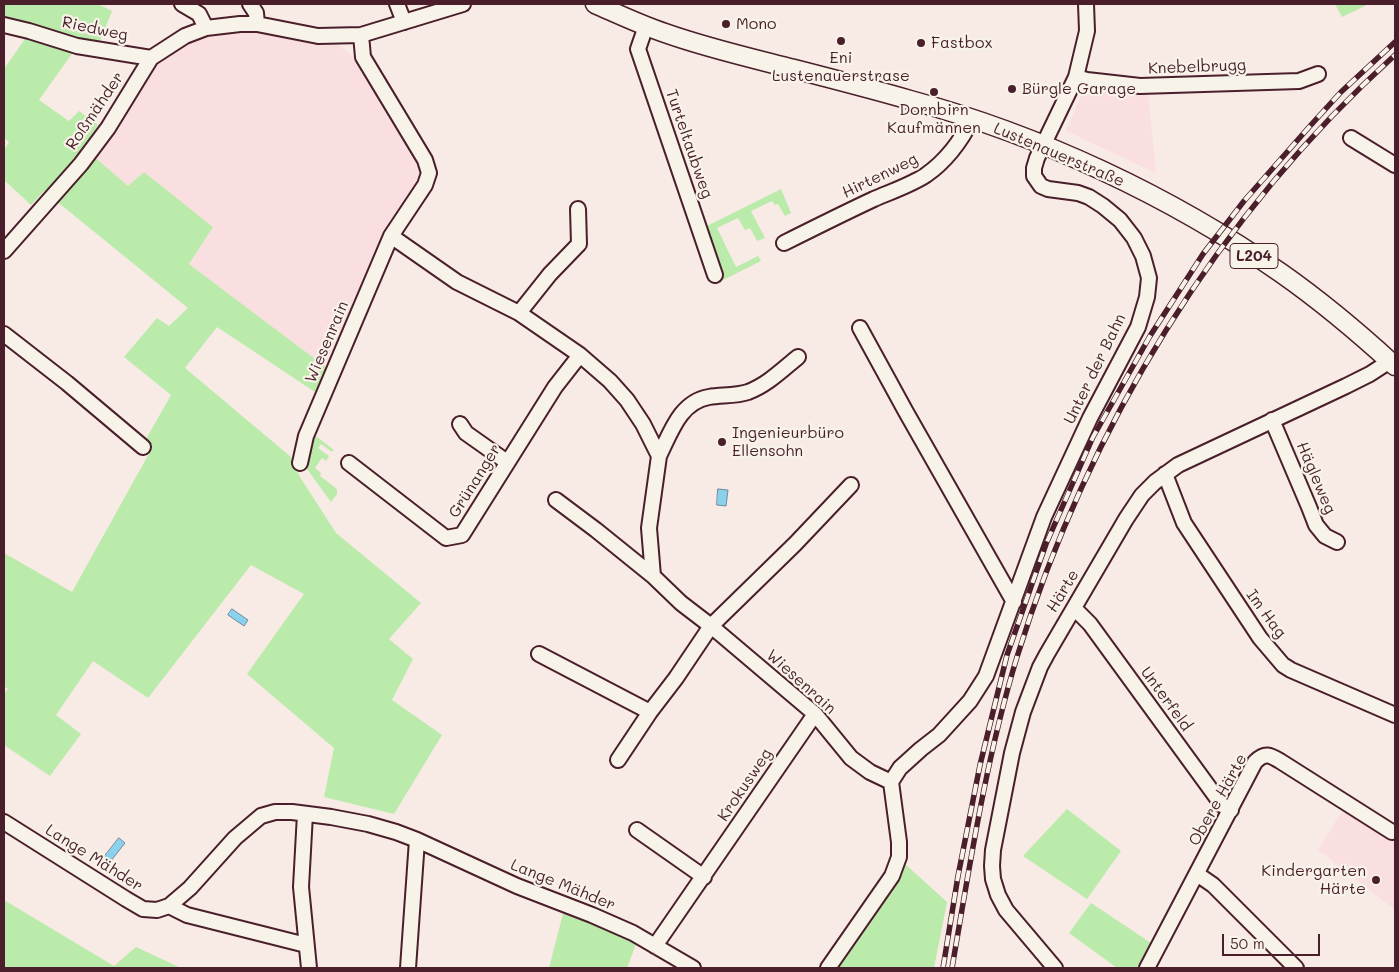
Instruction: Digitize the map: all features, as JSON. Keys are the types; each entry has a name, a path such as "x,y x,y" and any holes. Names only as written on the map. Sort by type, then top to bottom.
{"main road":[{"name":"Lustenauerstraße","path":"595,4 628,19 677,37 738,55 874,90 972,119 1043,145 1107,173 1173,207 1236,244 1305,292 1393,363"}],"street":[{"path":"182,4 199,14 206,28"},
{"path":"250,4 256,13 257,24"},
{"path":"397,4 404,22"},
{"name":"Roßmähder","path":"4,251 81,164 108,128 151,58 186,36 206,28 240,24 257,24 318,36 361,35 464,4"},
{"path":"1043,145 1076,77 1087,31 1086,4"},
{"name":"Riedweg","path":"4,25 77,46 151,58"},
{"name":"Turteltaubweg","path":"646,26 638,49 715,275"},
{"name":"Wiesenrain","path":"300,463 306,436 392,236 425,185 428,173 425,160 364,57 361,35"},
{"name":"Knebelbrugg","path":"1076,77 1140,86 1299,81 1318,74"},
{"name":"Hirtenweg","path":"784,243 925,175 939,164 956,145 972,119"},
{"path":"1350,138 1395,165"},
{"name":"Unter der Bahn","path":"891,782 900,768 939,735 970,701 982,683 1014,602 1044,517 1090,418 1138,326 1147,297 1149,278 1143,256 1134,238 1120,220 1089,197 1078,193 1048,189 1041,186 1038,182 1034,176 1034,168 1043,145"},
{"path":"519,314 550,274 579,244 578,209"},
{"path":"392,236 457,282 519,314 580,355 610,381 627,400 643,424 659,456"},
{"path":"860,328 1014,602"},
{"path":"4,334 67,383 143,447"},
{"name":"Grünanger","path":"349,463 446,538 462,535 555,387 580,355"},
{"path":"653,576 649,528 659,456 677,420 692,403 709,397 744,393 761,386 798,357"},
{"name":"Härte","path":"1055,968 1006,910 998,895 993,879 992,866 993,850 1012,753 1023,712 1043,660 1126,519 1142,495 1165,474 1178,465 1393,363"},
{"name":"Hägleweg","path":"1272,420 1310,507 1316,526 1325,536 1337,542"},
{"path":"460,424 466,433 507,462"},
{"name":"Im Hag","path":"1165,474 1184,523 1260,638 1283,665 1395,715"},
{"path":"618,760 711,626 851,485"},
{"name":"Wiesenrain","path":"556,500 653,576 681,603 815,714 851,758 870,772 891,782"},
{"name":"Unterfeld","path":"1074,608 1090,624 1222,805 1231,810"},
{"path":"539,654 650,712"},
{"name":"Krokusweg","path":"656,946 815,714"},
{"name":"Obere Härte","path":"1147,968 1256,762 1265,755 1272,756 1392,832"},
{"path":"828,968 892,876 899,857 900,842 891,782"},
{"name":"Lange Mähder","path":"4,822 126,899 143,908 157,910 169,906 190,888 235,838 261,816 275,812 331,816 368,824 417,840 517,886 633,933 694,968"},
{"path":"305,814 301,887 309,968"},
{"path":"637,830 704,877"},
{"path":"408,968 417,840"},
{"path":"1197,874 1213,885 1296,968"},
{"name":"Lange Mähder","path":"169,906 187,915 306,945"}],"shaded area":[{"path":"259,30 333,41 359,61 423,173 387,233 327,368 189,264 213,227 144,172 128,186 84,148 98,125 154,62 180,44 223,31"},
{"path":"1085,87 1148,92 1156,173 1066,131"},
{"name":"Kindergarten Härte","path":"1344,808 1395,840 1395,910 1318,850"}],"green space":[{"path":"4,4 98,4 112,11 98,46 81,41 39,100 69,121 79,111 98,125 84,148 128,186 144,172 213,227 189,264 327,368 315,392 217,327 185,368 291,457 300,477 336,533 421,603 389,639 413,659 392,700 442,735 394,814 324,797 334,748 247,674 304,594 251,565 148,698 93,661 56,715 81,734 50,776 4,745 4,694 8,689 4,686 4,553 72,592 151,450 145,441 171,395 124,357 157,318 169,326 188,308 44,191 31,205 4,180 4,150 9,142 4,138 4,69 32,29 4,21"},
{"path":"1335,4 1369,4 1342,17"},
{"path":"781,189 791,213 785,216 778,204 775,205 772,201 751,211 765,238 757,241 750,228 745,230 738,218 717,228 736,267 758,256 761,261 721,281 703,228"},
{"path":"312,433 334,450 332,452 321,444 318,448 329,456 326,461 322,458 315,468 321,473 320,476 337,489 337,494 331,502 307,469"},
{"path":"1067,809 1121,851 1087,899 1023,856"},
{"path":"906,865 947,902 934,968 835,968"},
{"path":"4,900 114,966 136,947 181,968 4,968"},
{"path":"1091,903 1151,943 1139,968 1117,968 1069,933"},
{"path":"564,910 603,925 636,944 627,968 549,968"}],"water":[{"path":"718,489 728,490 726,506 717,505"},
{"path":"232,609 248,620 244,626 228,615"},
{"path":"119,838 125,843 110,862 104,857"}],"railway":[{"path":"943,968 958,876 980,765 1007,655 1046,544 1093,437 1150,336 1203,254 1244,201 1310,126 1341,92 1395,42"},
{"path":"952,968 972,851 1006,695 1046,572 1081,489 1121,408 1166,330 1216,256 1271,185 1331,118 1395,55"}],"place":[{"name":"Mono","path":"726,24"},
{"name":"Eni Lustenauerstrase","path":"841,41"},
{"name":"Fastbox","path":"921,43"},
{"name":"Bürgle Garage","path":"1012,89"},
{"name":"Dornbirn Kaufmännen","path":"934,92"},
{"name":"Ingenieurbüro Ellensohn","path":"722,442"},
{"name":"Kindergarten Härte","path":"1376,880"}]}
